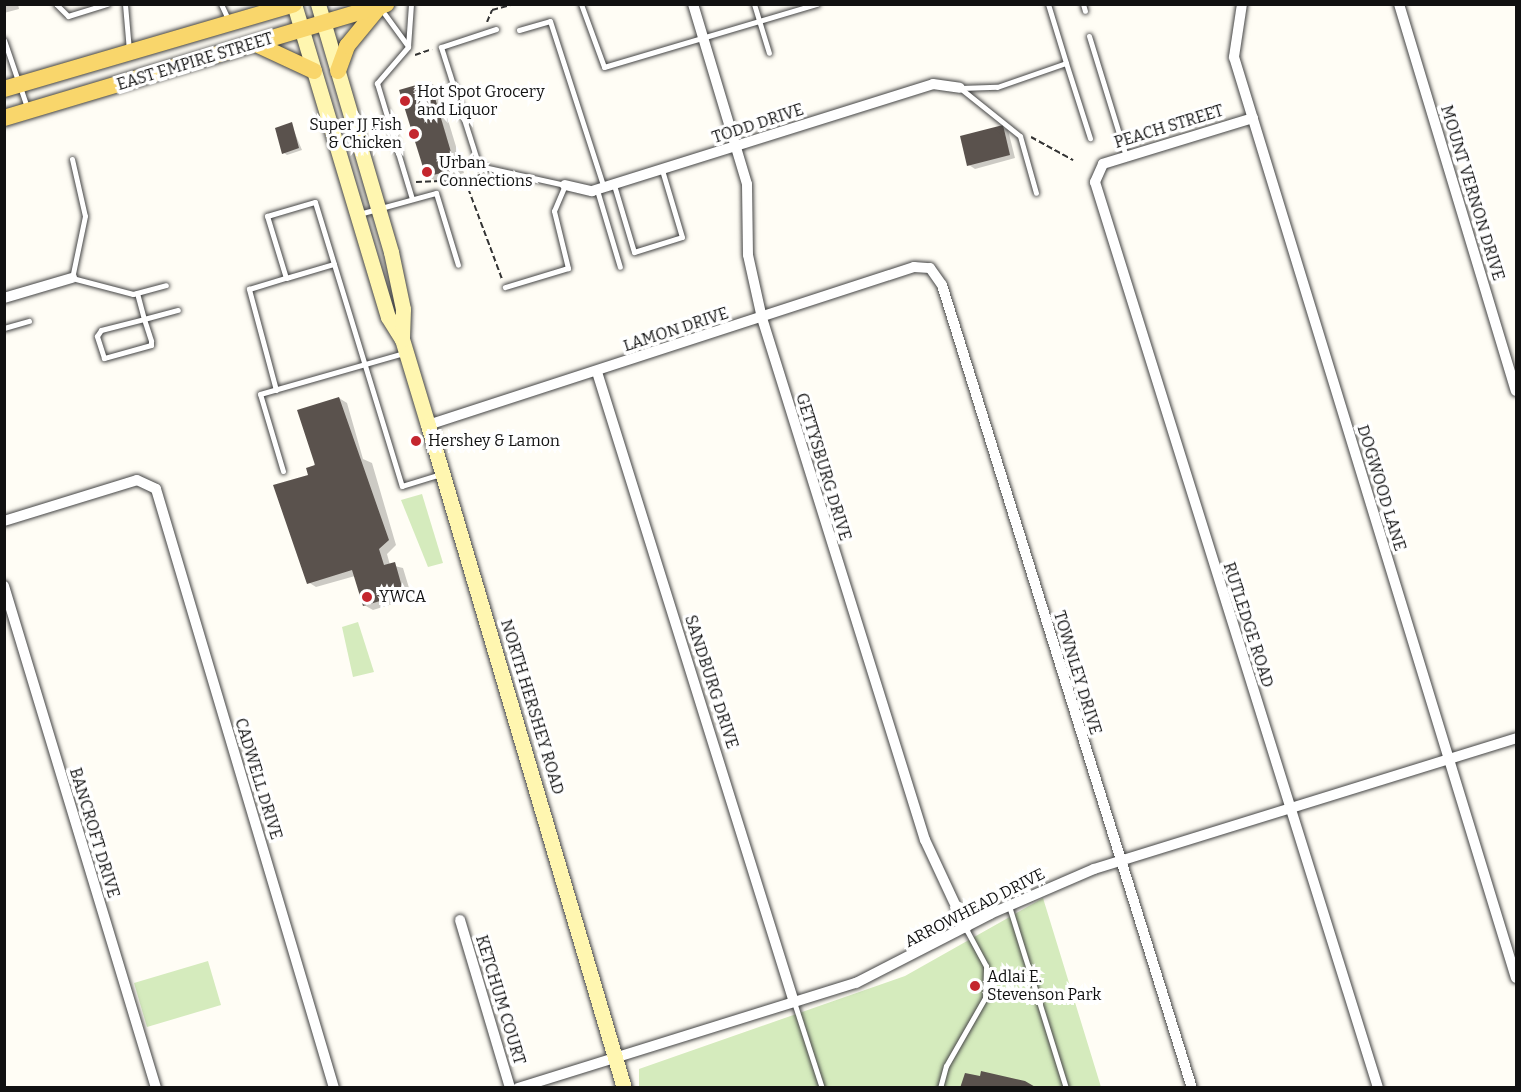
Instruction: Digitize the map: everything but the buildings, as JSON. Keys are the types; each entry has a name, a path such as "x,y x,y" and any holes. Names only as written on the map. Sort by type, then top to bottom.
{"main road":[{"name":"EAST EMPIRE STREET","path":"13,87 230,23 259,10 294,4"},
{"name":"NORTH HERSHEY ROAD","path":"294,4 388,317 404,345 624,1088"},
{"name":"NORTH HERSHEY ROAD","path":"318,4 379,208 402,309 404,345"},
{"name":"EAST EMPIRE STREET","path":"4,118 383,6"},
{"path":"338,71 347,46 383,6"},
{"path":"256,44 314,71"}],"street":[{"name":"GETTYSBURG DRIVE","path":"693,4 737,147 750,209 751,280 762,318 925,840 966,928"},
{"name":"DOGWOOD LANE","path":"1242,4 1233,47 1516,978"},
{"name":"MOUNT VERNON DRIVE","path":"1399,4 1516,391"},
{"name":"TODD DRIVE","path":"565,186 605,187 933,84 960,88"},
{"name":"PEACH STREET","path":"1097,170 1126,156 1253,117"},
{"name":"RUTLEDGE ROAD","path":"1097,170 1095,182 1132,307 1378,1088"},
{"name":"LAMON DRIVE","path":"428,426 914,267 932,270"},
{"name":"TOWNLEY DRIVE","path":"932,270 942,285 1192,1088"},
{"path":"4,298 72,278"},
{"name":"SANDBURG DRIVE","path":"597,372 794,1002"},
{"name":"CADWELL DRIVE","path":"4,521 137,480 149,483 159,498 334,1088"},
{"name":"BANCROFT DRIVE","path":"4,586 156,1088"},
{"name":"ARROWHEAD DRIVE","path":"518,1088 616,1059 885,972 1008,905 1121,861 1516,738"},
{"name":"KETCHUM COURT","path":"460,920 510,1088"}],"lane":[{"path":"56,4 68,16 102,5"},
{"path":"125,4 129,52"},
{"path":"221,4 230,23"},
{"path":"411,4 408,46 377,83 412,200"},
{"path":"581,4 604,67 817,4"},
{"path":"754,4 769,53"},
{"path":"1048,4 1090,138"},
{"path":"1083,4 1085,11"},
{"path":"383,6 408,46"},
{"path":"519,30 550,21 605,187 634,252 682,237 662,170"},
{"path":"496,29 441,46 479,166 565,186 554,217 568,268 505,288"},
{"path":"1089,36 1126,156"},
{"path":"4,40 13,87 29,111"},
{"path":"960,88 997,87 1066,63"},
{"path":"960,88 1020,136 1036,193"},
{"path":"72,159 85,216 72,278 137,293 166,285"},
{"path":"605,187 620,267"},
{"path":"357,215 436,193 458,265"},
{"path":"286,278 267,216 315,202 402,486 442,474"},
{"path":"276,390 249,289 334,264"},
{"path":"137,293 144,319 150,345 108,359 102,355 101,330 144,319 178,310"},
{"path":"4,328 29,321"},
{"path":"283,471 260,394 365,364 404,345"},
{"path":"1008,905 1066,1088"},
{"path":"940,1088 946,1066 986,989 986,966 966,928"},
{"path":"794,1002 822,1088"}],"path":[{"path":"486,32 492,10 514,4"},
{"path":"397,60 441,46"},
{"path":"1020,136 1073,160"},
{"path":"407,185 430,178 472,180"},
{"path":"465,180 482,214 505,288"}],"green space":[{"path":"422,494 443,563 428,567 401,500"},
{"path":"358,622 374,672 353,677 342,627"},
{"name":"Adlai E. Stevenson Park","path":"1043,898 1101,1087 639,1088 639,1069 905,976"},
{"path":"208,961 221,1005 147,1027 134,983"}],"place":[{"name":"Hot Spot Grocery and Liquor","path":"405,101"},
{"name":"Super JJ Fish & Chicken","path":"414,134"},
{"name":"Urban Connections","path":"427,172"},
{"name":"Hershey & Lamon","path":"416,441"},
{"name":"YWCA","path":"367,597"},
{"name":"Adlai E. Stevenson Park","path":"975,986"}]}
